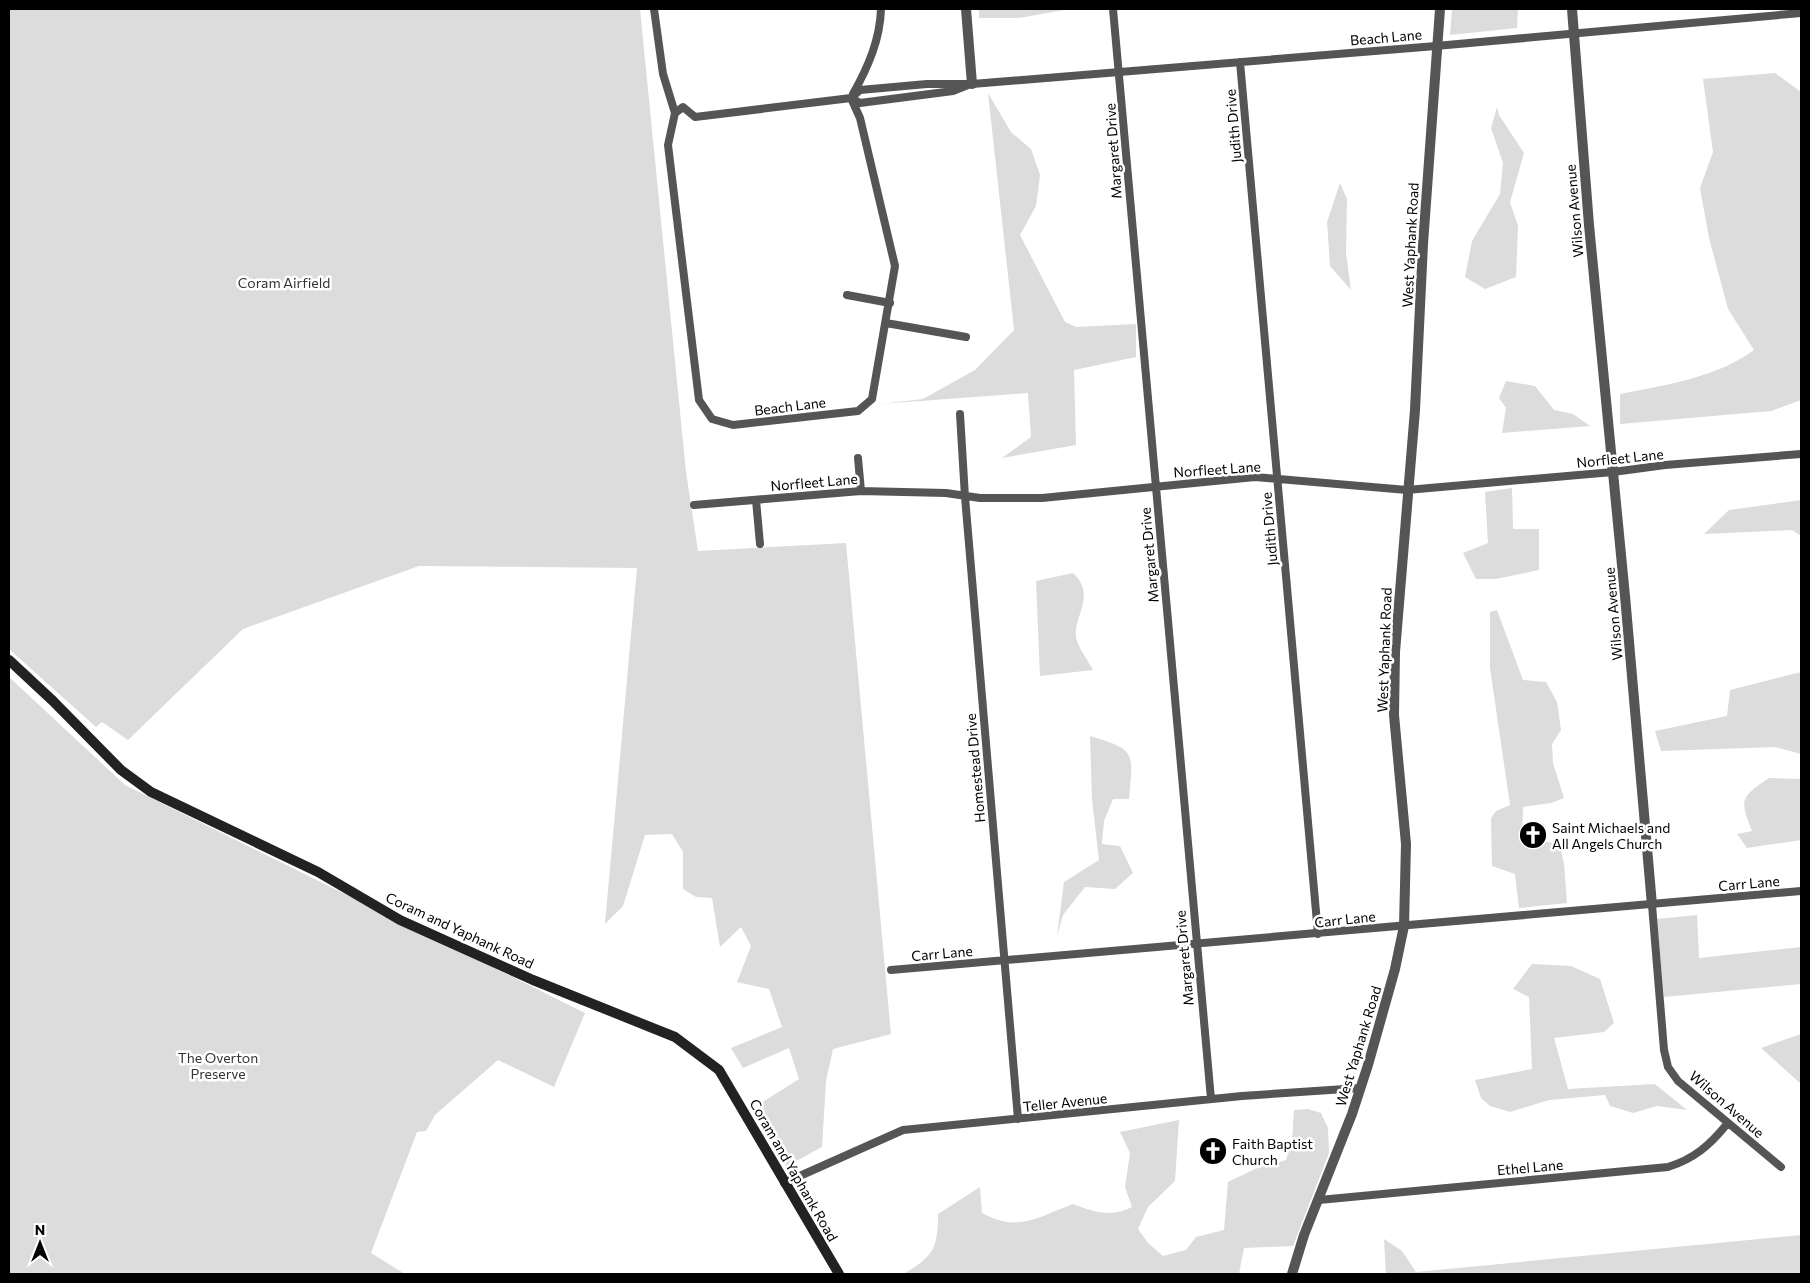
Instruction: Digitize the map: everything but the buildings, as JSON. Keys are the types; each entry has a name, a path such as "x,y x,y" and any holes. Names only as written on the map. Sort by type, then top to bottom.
{"main road":[{"name":"Coram and Yaphank Road","path":"9,660 121,770 151,792 318,872 400,920 533,980 658,1030 697,1051 718,1070 839,1274"}],"street":[{"path":"654,9 662,74 675,113"},
{"path":"851,98 868,67 880,21 881,9"},
{"path":"966,9 972,84"},
{"name":"Margaret Drive","path":"1113,9 1120,71 1125,165 1156,486 1195,944 1211,1099"},
{"name":"West Yaphank Road","path":"1292,1274 1304,1234 1319,1200 1360,1088 1396,969 1404,926 1406,844 1396,746 1395,652 1415,410 1423,244 1440,9"},
{"name":"Wilson Avenue","path":"1572,9 1589,225 1613,472 1664,1050 1668,1067 1678,1081 1781,1167"},
{"name":"Beach Lane","path":"851,98 860,118 895,266 872,398 858,410 733,425 712,419 699,400 679,248 668,145 675,113 683,107 695,117 851,98 860,90 927,84 972,84 1436,46 1574,32 1801,13"},
{"name":"Judith Drive","path":"1240,62 1318,934"},
{"name":"Beach Lane","path":"851,98 860,103 953,91 972,84"},
{"path":"847,295 890,303"},
{"path":"886,322 966,337"},
{"name":"Homestead Drive","path":"960,414 965,498 1018,1119"},
{"name":"Norfleet Lane","path":"694,504 861,491 946,493 965,498 1042,498 1255,477 1407,490 1801,454"},
{"path":"858,458 861,491"},
{"path":"756,500 760,544"},
{"name":"Carr Lane","path":"891,970 1801,891"},
{"name":"Teller Avenue","path":"784,1182 903,1130 1211,1099 1360,1088"},
{"name":"Ethel Lane","path":"1319,1200 1668,1167 1698,1154 1709,1146 1728,1124"}],"green space":[{"name":"Coram Airfield","path":"9,9 640,9 686,472 698,551 846,543 891,1034 833,1049 826,1081 822,1147 787,1166 758,1105 799,1079 789,1048 743,1068 731,1048 782,1027 769,989 737,982 751,946 741,927 720,947 712,898 696,897 683,889 683,852 672,834 645,835 623,906 605,924 637,568 419,566 243,629 128,740 102,722 96,727 9,649"},
{"path":"979,9 1070,9 1019,18 979,18"},
{"path":"1452,9 1518,9 1517,28 1450,35"},
{"path":"1775,73 1801,92 1801,400 1771,411 1620,424 1620,394 1672,384 1707,374 1739,360 1754,350 1728,309 1709,238 1700,188 1713,152 1703,79"},
{"path":"988,93 1011,132 1031,149 1040,175 1036,206 1020,235 1065,322 1076,327 1136,324 1136,357 1074,370 1076,445 1002,458 1031,437 1028,393 880,404 923,399 975,370 1014,330"},
{"path":"1497,107 1499,115 1524,153 1510,202 1518,226 1516,277 1485,289 1465,277 1472,241 1500,194 1503,163 1491,128"},
{"path":"1340,183 1347,199 1346,253 1351,290 1330,266 1327,222"},
{"path":"1506,381 1535,386 1554,410 1573,414 1590,426 1502,433 1506,408 1499,398"},
{"path":"1512,488 1513,529 1539,529 1539,570 1496,579 1476,579 1463,553 1488,543 1485,492"},
{"path":"1801,500 1801,536 1792,530 1704,534 1729,510"},
{"path":"1073,573 1080,581 1084,598 1076,629 1076,637 1081,650 1093,670 1040,676 1036,581"},
{"path":"1497,610 1523,680 1546,682 1557,702 1561,730 1552,744 1553,763 1564,798 1551,803 1523,807 1522,837 1559,844 1564,863 1567,903 1519,908 1515,874 1492,866 1491,818 1496,811 1510,805 1490,668 1490,612"},
{"path":"1801,672 1801,754 1775,747 1661,751 1655,731 1727,716 1730,690"},
{"name":"The Overton Preserve","path":"9,677 125,785 585,1013 554,1087 498,1060 435,1115 426,1131 417,1132 371,1253 405,1274 9,1274"},
{"path":"1090,736 1116,745 1129,755 1131,771 1129,799 1113,799 1104,821 1102,844 1120,846 1133,873 1115,889 1085,887 1063,915 1057,936 1064,882 1099,860 1092,800"},
{"path":"1769,778 1801,779 1801,840 1747,848 1737,834 1752,831 1745,812 1745,800 1753,790"},
{"path":"1697,915 1699,958 1801,947 1801,984 1664,997 1657,919"},
{"path":"1532,964 1571,966 1600,979 1614,1023 1604,1032 1554,1038 1568,1089 1655,1084 1687,1110 1657,1106 1633,1113 1610,1106 1605,1095 1549,1100 1510,1112 1490,1106 1481,1098 1475,1080 1532,1069 1529,997 1513,989"},
{"path":"1801,1034 1801,1084 1761,1048"},
{"path":"1308,1109 1321,1113 1328,1128 1329,1153 1293,1246 1244,1248 1239,1274 903,1274 921,1262 932,1251 937,1236 938,1214 980,1187 982,1213 1006,1222 1028,1221 1073,1204 1102,1213 1117,1212 1132,1207 1125,1187 1130,1153 1120,1132 1179,1120 1175,1181 1148,1207 1138,1229 1148,1243 1163,1256 1186,1250 1196,1237 1224,1230 1228,1182 1255,1169 1286,1160 1292,1142 1294,1110"},
{"path":"1801,1235 1801,1274 1386,1274 1384,1239 1402,1251 1416,1272"}],"place":[{"name":"Saint Michaels and All Angels Church","path":"1533,835"},
{"name":"Faith Baptist Church","path":"1213,1151"}]}
